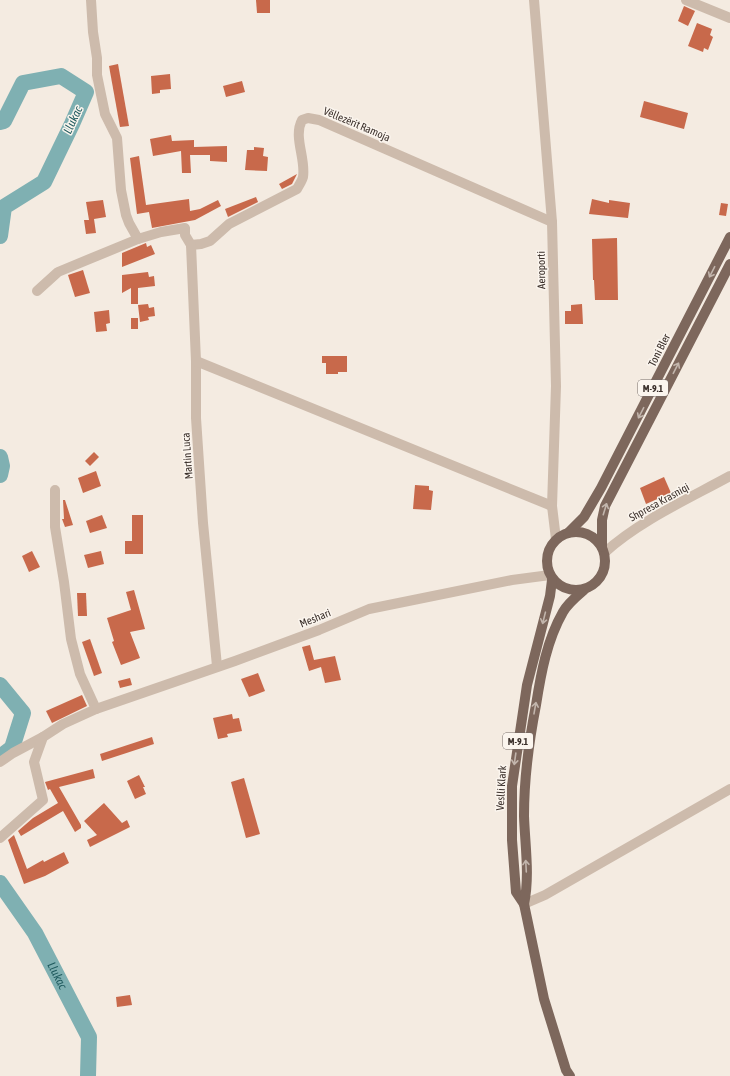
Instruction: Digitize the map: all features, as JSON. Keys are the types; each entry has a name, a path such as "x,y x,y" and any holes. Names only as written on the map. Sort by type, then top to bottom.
{"main road":[{"name":"Toni Bler","path":"568,533 584,517 601,488 730,237"},
{"name":"M-9.1","path":"584,590 595,583 603,573 605,560 603,550 602,520 605,506 730,264"},
{"path":"568,533 581,532 587,534 598,542 603,550"},
{"name":"M-9.1","path":"551,578 548,569 547,556 549,550 556,539 568,533"},
{"path":"551,578 564,588 571,590 584,590"},
{"name":"Veslli Klark","path":"551,578 550,596 527,685 512,786 512,840 516,892 524,904 544,999 566,1070 570,1076"},
{"name":"Veslli Klark","path":"524,904 527,890 524,814 525,788 530,738 539,687 551,638 564,611 584,590"}],"street":[{"path":"91,0 93,32 97,58 97,75 105,114 117,138 121,190 126,214 138,239"},
{"name":"Aeroporti","path":"534,0 552,222 556,386 552,506 556,539"},
{"path":"686,0 730,18"},
{"name":"Vëllezërit Ramoja","path":"191,245 210,241 229,224 297,189 303,178 298,127 302,120 308,118 319,120 552,222"},
{"path":"38,291 58,272 138,239 161,232 185,228 185,235 191,245"},
{"name":"Martin Luca","path":"191,245 196,362 196,418 203,523 218,666"},
{"path":"196,362 552,506"},
{"name":"Shpresa Krasniqi","path":"603,550 636,528 730,476"},
{"path":"55,490 55,526 71,639 80,674 96,709"},
{"name":"Meshari","path":"0,762 63,724 96,709 235,661 319,630 369,609 512,580 551,578"},
{"path":"0,838 43,800 34,762 43,737"},
{"path":"524,904 545,895 730,789"}],"building":[{"path":"256,0 270,0 270,13 257,13"},
{"path":"684,6 695,11 688,26 678,21"},
{"path":"697,23 712,29 710,35 713,37 708,50 704,48 703,52 688,46"},
{"path":"118,64 129,126 120,127 109,66"},
{"path":"170,74 171,89 160,90 160,93 152,94 151,76"},
{"path":"242,81 245,92 226,97 223,86"},
{"path":"644,101 688,113 684,129 640,117"},
{"path":"171,135 172,141 194,140 194,147 227,146 227,162 210,161 210,155 190,155 191,173 182,173 181,151 153,156 150,139"},
{"path":"254,147 264,148 263,156 268,157 267,171 245,170 247,150 254,150"},
{"path":"139,156 146,205 189,199 190,211 200,209 218,200 221,206 195,220 152,228 149,212 137,214 130,158"},
{"path":"297,174 292,184 282,189 279,184"},
{"path":"256,197 258,202 228,217 225,209"},
{"path":"592,199 609,203 609,200 630,203 628,218 589,214"},
{"path":"103,200 106,217 94,219 96,233 86,234 84,220 89,220 86,202"},
{"path":"721,203 728,204 726,216 719,215"},
{"path":"617,238 618,300 595,300 592,239"},
{"path":"146,243 147,247 151,245 155,254 122,267 122,253"},
{"path":"83,270 90,293 75,297 68,275"},
{"path":"148,272 149,277 154,276 155,286 138,288 138,304 131,304 131,288 122,293 122,275"},
{"path":"148,304 149,308 154,307 155,316 148,317 149,320 140,322 138,305"},
{"path":"582,304 583,324 565,324 565,311 571,311 571,305"},
{"path":"109,310 110,323 106,324 107,331 96,332 94,312"},
{"path":"131,318 138,318 138,329 131,329"},
{"path":"322,356 347,356 347,372 326,374 326,363 322,363"},
{"path":"94,452 99,457 90,466 85,461"},
{"path":"96,471 101,486 83,493 78,478"},
{"path":"664,477 671,493 646,504 640,488"},
{"path":"415,485 429,486 429,490 433,491 431,510 413,509"},
{"path":"63,500 65,500 73,525 65,527 62,519 64,519"},
{"path":"102,515 107,528 90,533 86,521"},
{"path":"132,515 143,515 143,554 125,554 125,541 132,541"},
{"path":"32,551 40,567 29,572 22,556"},
{"path":"101,551 104,564 88,568 84,555"},
{"path":"134,590 145,629 130,632 140,658 121,665 112,642 114,641 107,618 131,610 126,592"},
{"path":"77,593 86,593 87,616 78,616"},
{"path":"90,639 102,673 94,676 82,642"},
{"path":"310,645 314,660 335,656 341,680 325,683 321,667 309,671 302,647"},
{"path":"258,673 265,691 249,697 241,679"},
{"path":"130,678 132,685 120,688 118,681"},
{"path":"82,695 87,706 52,723 46,711"},
{"path":"232,714 233,719 239,718 242,731 227,734 228,737 218,739 213,718"},
{"path":"152,737 154,744 102,761 100,754"},
{"path":"93,769 95,778 59,787 81,825 81,828 75,832 63,811 21,836 18,831 33,818 58,803 50,789 48,790 45,782"},
{"path":"139,775 145,787 143,787 146,794 135,799 127,781"},
{"path":"244,778 260,834 246,838 231,782"},
{"path":"104,803 122,823 127,820 130,827 90,847 87,840 97,835 84,821"},
{"path":"14,835 27,869 43,860 44,862 64,852 69,863 45,876 24,884 8,840"},
{"path":"130,995 132,1005 117,1007 116,997"}],"waterway":[{"name":"Llukac","path":"0,122 4,121 23,83 61,76 86,92 44,182 4,207 0,236"},
{"name":"Llukac","path":"0,457 2,466 0,475"},
{"name":"Llukac","path":"0,685 23,713 12,748 0,757"},
{"name":"Llukac","path":"0,883 35,933 89,1037 88,1076"}]}
